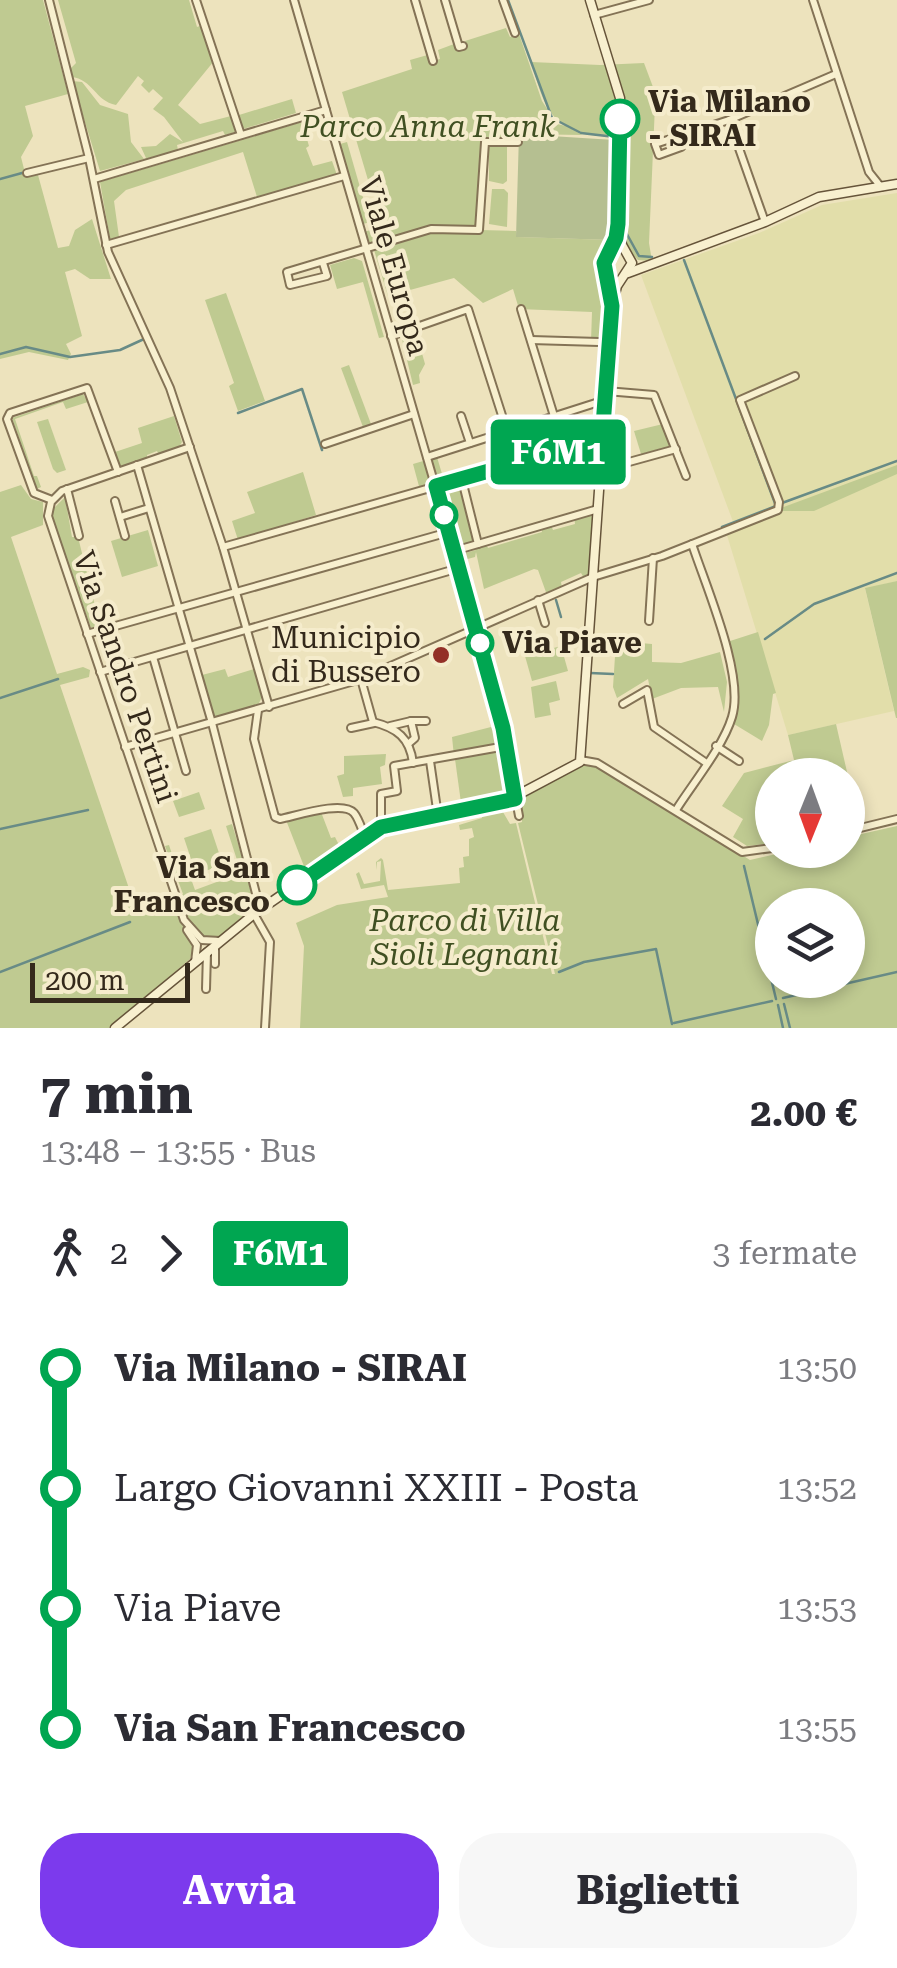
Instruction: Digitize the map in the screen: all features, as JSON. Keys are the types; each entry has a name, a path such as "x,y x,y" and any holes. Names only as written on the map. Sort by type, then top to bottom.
{"street":[{"path":"48,0 90,158 106,245 160,361 223,547 269,706"},
{"path":"196,0 241,135"},
{"name":"Viale Europa","path":"294,0 476,628"},
{"path":"414,0 433,61"},
{"path":"445,0 458,48 463,46"},
{"path":"503,0 514,32"},
{"path":"118,1027 257,911 381,827 515,799 580,760 612,306 604,261 618,224 620,98 590,0"},
{"path":"594,14 649,0"},
{"path":"813,0 870,180 882,187 897,184"},
{"path":"598,25 619,10"},
{"path":"678,136 729,120 836,74"},
{"path":"94,180 326,110"},
{"path":"729,120 765,222"},
{"path":"323,263 327,276 290,286 287,272 431,229 480,229 485,142 518,142"},
{"path":"27,174 90,158"},
{"path":"106,245 344,176"},
{"path":"608,272 625,275 765,222 819,197 858,190 870,180"},
{"path":"612,306 632,265 618,224"},
{"path":"610,252 628,254 642,263 658,261"},
{"path":"391,336 468,309 506,432"},
{"path":"521,309 554,416"},
{"path":"530,340 599,342"},
{"path":"125,747 361,679 593,576 692,544 780,508 740,399 795,376"},
{"path":"118,472 86,388 10,412 7,420 34,494 52,500 67,490 190,447"},
{"path":"428,457 590,405 605,396 654,395 686,476"},
{"path":"324,444 414,414"},
{"path":"461,416 470,443"},
{"path":"223,547 602,439"},
{"path":"600,470 676,449"},
{"path":"137,465 212,722 257,911 270,942 265,1028"},
{"path":"462,480 478,544"},
{"path":"67,490 79,536"},
{"name":"Via Sandro Pertini","path":"52,500 48,519 185,924 197,940"},
{"path":"115,502 125,536"},
{"path":"120,517 150,508"},
{"path":"454,551 598,509"},
{"path":"87,634 449,532"},
{"path":"676,810 731,718 735,685 692,544"},
{"path":"649,621 653,558"},
{"path":"99,672 459,568"},
{"path":"538,600 545,623"},
{"path":"476,628 519,816"},
{"path":"588,639 616,641"},
{"path":"154,657 186,771"},
{"path":"361,679 374,723"},
{"path":"623,704 647,690 656,729 706,762"},
{"path":"258,710 254,739 274,816 279,820 340,808 353,811 364,837"},
{"path":"392,728 426,720"},
{"path":"408,744 414,739 411,721"},
{"path":"351,728 374,723 392,728 408,744 413,763"},
{"path":"381,827 381,794 397,791 394,766 506,746"},
{"path":"716,746 739,762"},
{"path":"580,760 598,763 742,852 755,850"},
{"path":"430,761 438,816"},
{"path":"865,826 897,819"},
{"path":"197,940 213,948"},
{"path":"197,940 213,948"},
{"path":"194,962 197,940"},
{"path":"213,948 215,964"},
{"path":"206,988 213,948"}],"shaded area":[{"path":"897,193 897,581 865,589 894,711 788,735 726,532 735,527 641,275 759,233 822,205"}],"green space":[{"path":"0,0 43,0 68,94 25,106 33,136 21,157 26,177 38,175 58,248 69,246 75,230 92,219 111,279 90,279 75,269 65,272 82,336 66,344 71,354 68,360 29,352 0,359"},
{"path":"58,0 189,0 197,27 203,25 214,61 178,105 200,124 231,116 235,132 225,135 223,131 177,145 178,150 100,171 72,81 82,82 100,105 128,114 131,142 144,159 141,147 156,146 170,134 183,142 153,109 163,98 153,89 149,93 138,76 116,105 84,82 71,77 69,70 76,63"},
{"name":"Parco Anna Frank","path":"506,28 510,37 519,34 542,101 557,124 566,126 547,106 531,62 644,63 656,95 652,97 652,261 638,260 621,236 621,137 590,135 570,128 582,135 520,134 518,142 486,142 480,230 516,231 517,237 612,240 601,252 598,265 606,293 605,342 591,341 592,312 519,309 513,289 483,303 454,278 388,296 374,250 406,239 368,249 363,232 387,226 378,185 374,179 368,180 342,92 412,69 410,60 431,54 433,61 440,59 438,50 454,44 457,51 467,47 465,41"},
{"path":"292,99 296,113 243,129 239,115"},
{"path":"302,122 313,166 332,161 337,175 257,197 243,152 126,190 114,201 119,237 110,239 100,182"},
{"path":"519,134 614,140 612,240 516,237"},
{"path":"347,142 370,222 363,224 340,144"},
{"path":"489,144 507,144 507,181 503,184 489,181"},
{"path":"492,189 508,193 507,227 489,224"},
{"path":"354,258 362,261 384,337 379,338 363,282 337,289 330,265"},
{"path":"226,293 265,401 238,411 229,386 234,383 205,300"},
{"path":"416,332 425,364 419,375 420,383 413,385 401,335"},
{"path":"349,365 371,424 363,427 341,368"},
{"path":"83,394 88,402 66,409 63,402 15,419 41,487 37,489 12,418"},
{"path":"174,416 182,442 178,449 159,455 157,451 147,455 147,459 118,469 112,453 142,443 138,428"},
{"path":"48,419 66,470 57,473 37,422"},
{"path":"663,424 671,446 641,454 634,431"},
{"path":"437,457 445,484 461,480 477,543 485,542 488,548 542,532 541,526 550,523 553,530 575,524 574,516 594,517 589,575 584,578 581,573 561,582 562,588 547,595 538,570 534,569 484,589 476,552 475,557 460,561 458,555 476,550 475,544 455,550 436,486 420,490 413,464"},
{"path":"897,465 897,474 814,511 782,511 781,508"},
{"path":"303,472 316,515 238,540 232,521 255,513 247,492"},
{"path":"21,485 31,499 43,502 43,525 11,537 57,674 83,667 90,670 89,677 60,685 138,915 172,904 193,947 190,959 109,1028 0,1028 0,492"},
{"path":"65,497 72,537 78,537 100,626 91,628 53,522 53,509"},
{"path":"148,530 158,566 122,577 111,541"},
{"path":"897,581 897,718 896,718 865,588"},
{"path":"758,632 776,693 762,741 734,724 737,693 727,642"},
{"path":"616,641 652,644 652,662 681,663 720,652 727,682 724,712 718,687 681,688 652,699 648,679 617,698 613,687"},
{"path":"561,646 568,671 532,681 525,656"},
{"path":"225,669 228,677 254,669 262,697 258,705 213,718 202,675"},
{"path":"556,681 560,700 549,703 551,715 535,718 531,687"},
{"path":"836,724 844,758 794,758 788,735"},
{"path":"502,727 498,731 502,747 454,756 452,737"},
{"path":"500,749 504,753 510,795 506,800 462,810 455,759"},
{"path":"386,754 385,765 380,767 382,784 353,788 353,796 343,797 337,776 344,774 344,756"},
{"name":"Parco di Villa Sioli Legnani","path":"583,765 597,766 750,860 755,859 755,868 865,868 865,833 897,826 897,1028 300,1028 304,946 296,923 337,905 388,897 384,885 361,889 356,874 359,872 364,884 380,881 381,861 377,862 377,870 376,862 381,858 388,890 460,883 459,868 464,867 469,839 474,837 472,828 460,830 459,825 482,818 481,810 500,807 510,824 516,823 555,974 518,823 522,822 521,799"},
{"path":"755,770 755,845 747,846 733,837 743,819 722,806 744,773"},
{"path":"199,792 205,809 179,817 173,801"},
{"path":"321,812 331,838 335,837 340,847 339,853 307,874 286,820"},
{"path":"232,824 254,906 218,938 205,939 190,924 177,897 183,894 165,846 169,845 180,878 190,876 195,890 233,876 229,863 237,860 226,826"},
{"path":"211,829 223,865 196,874 184,838"}],"waterway":[{"path":"508,0 552,118 581,133 615,137"},
{"path":"627,104 628,142"},
{"path":"628,145 623,154 623,227 639,256 652,257"},
{"path":"0,179 22,173"},
{"path":"684,260 776,506 722,527"},
{"path":"0,354 26,347 70,357 120,350 144,339"},
{"path":"238,413 302,389 322,450"},
{"path":"782,503 897,461"},
{"path":"765,639 814,604 897,573"},
{"path":"556,600 561,617"},
{"path":"590,673 613,674"},
{"path":"0,698 58,679"},
{"path":"0,829 88,810"},
{"path":"744,866 776,999"},
{"path":"0,972 130,922"},
{"path":"559,972 584,962 656,949 672,1024"},
{"path":"865,979 897,972"},
{"path":"674,1023 772,1001"},
{"path":"784,1004 790,1028"},
{"path":"778,1005 783,1028"}],"bus line":[{"name":"F6M1","path":"297,885 381,827 515,799 503,728 436,486 602,439 612,306 604,263 618,224 620,119"}],"place":[{"name":"Via Milano - SIRAI","path":"620,119"},
{"name":"Via Piave","path":"480,643"},
{"name":"Municipio di Bussero","path":"441,655"},
{"name":"Via San Francesco","path":"297,885"}]}
